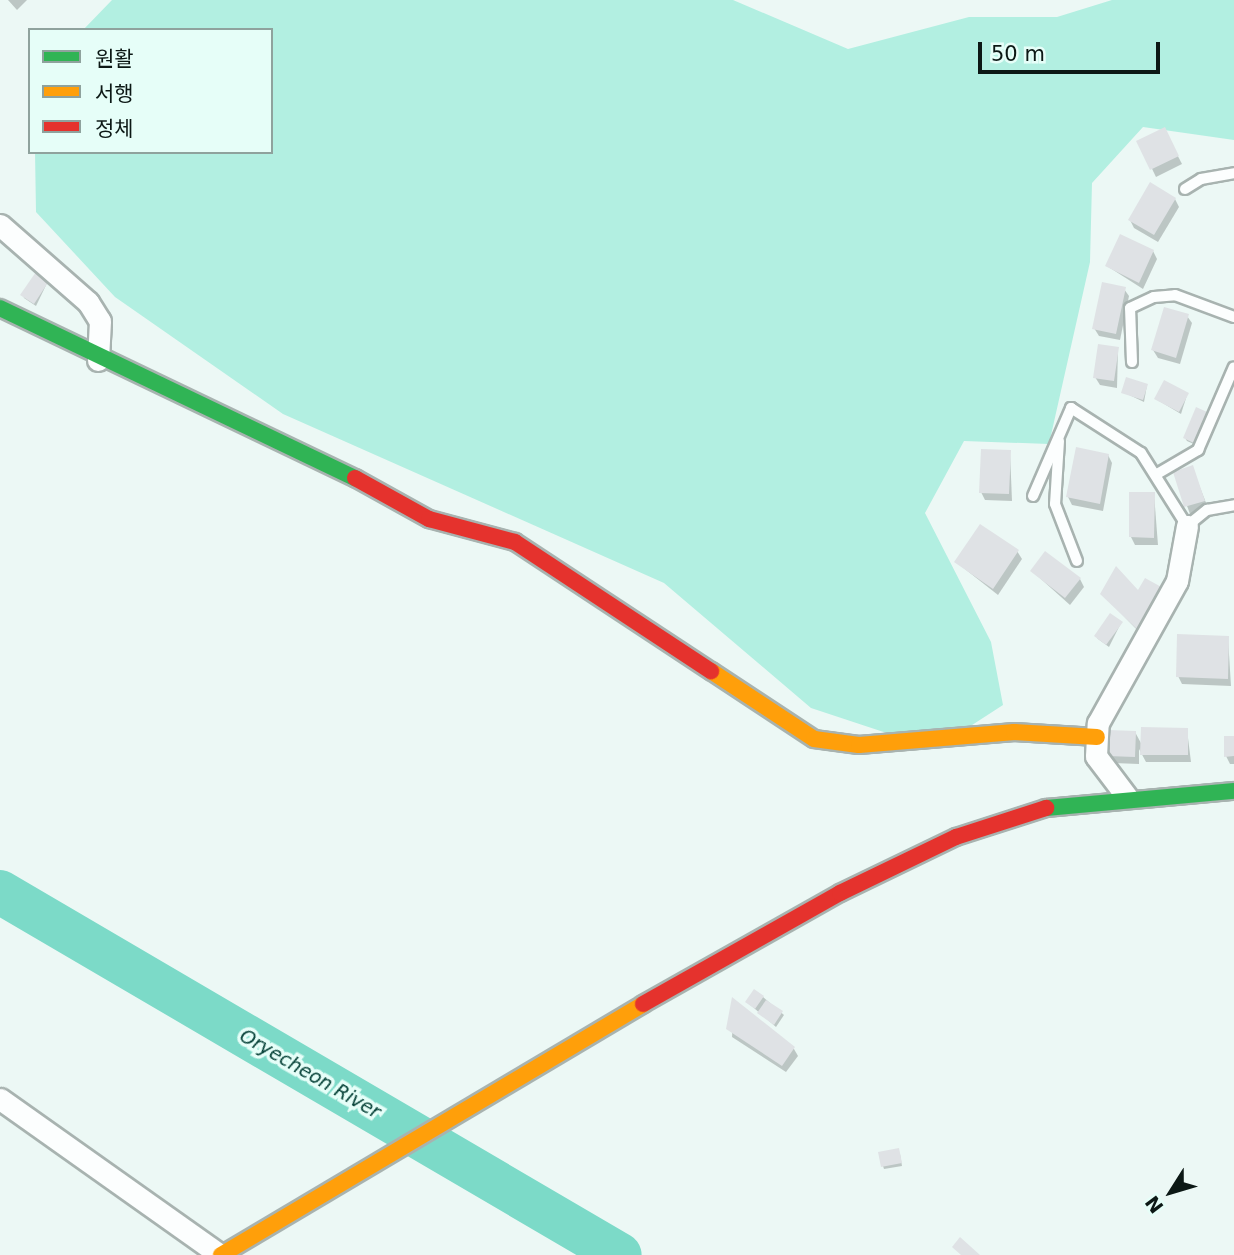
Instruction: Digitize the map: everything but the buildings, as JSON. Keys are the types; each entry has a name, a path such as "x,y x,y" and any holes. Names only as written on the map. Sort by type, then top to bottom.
{"street":[{"path":"0,225 88,302 100,321 98,360"},
{"path":"0,308 98,360 328,463 429,519 515,542 814,739 859,745 1014,732 1097,737"},
{"path":"1128,797 1096,756 1098,723 1177,582 1187,526"},
{"path":"0,1099 220,1255 611,1023 840,893 956,837 1064,803 1234,791"}],"lane":[{"path":"1185,189 1201,178 1234,173"},
{"path":"1132,362 1130,308 1154,298 1175,295 1234,317"},
{"path":"1157,474 1198,450 1234,367"},
{"path":"1033,496 1071,408 1141,453 1157,474 1187,526 1207,510 1234,505"},
{"path":"1059,435 1055,504 1077,561"}],"green space":[{"path":"112,0 733,0 848,49 969,17 1057,17 1112,0 1234,0 1234,140 1143,127 1092,183 1090,262 1049,444 964,441 925,513 991,642 1003,705 935,749 811,708 664,583 283,414 115,297 36,212 35,154 273,154 273,28 85,28"}],"waterway":[{"name":"Oryecheon River","path":"0,892 620,1255"}],"traffic: fast":[{"path":"0,308 355,478"},
{"path":"1046,808 1234,791"}],"traffic: slow":[{"path":"711,671 814,739 859,745 1014,732 1097,737"},
{"path":"221,1255 643,1004"}],"traffic: jam":[{"path":"355,478 429,519 515,542 711,671"},
{"path":"643,1004 840,893 956,837 1046,808"}]}
